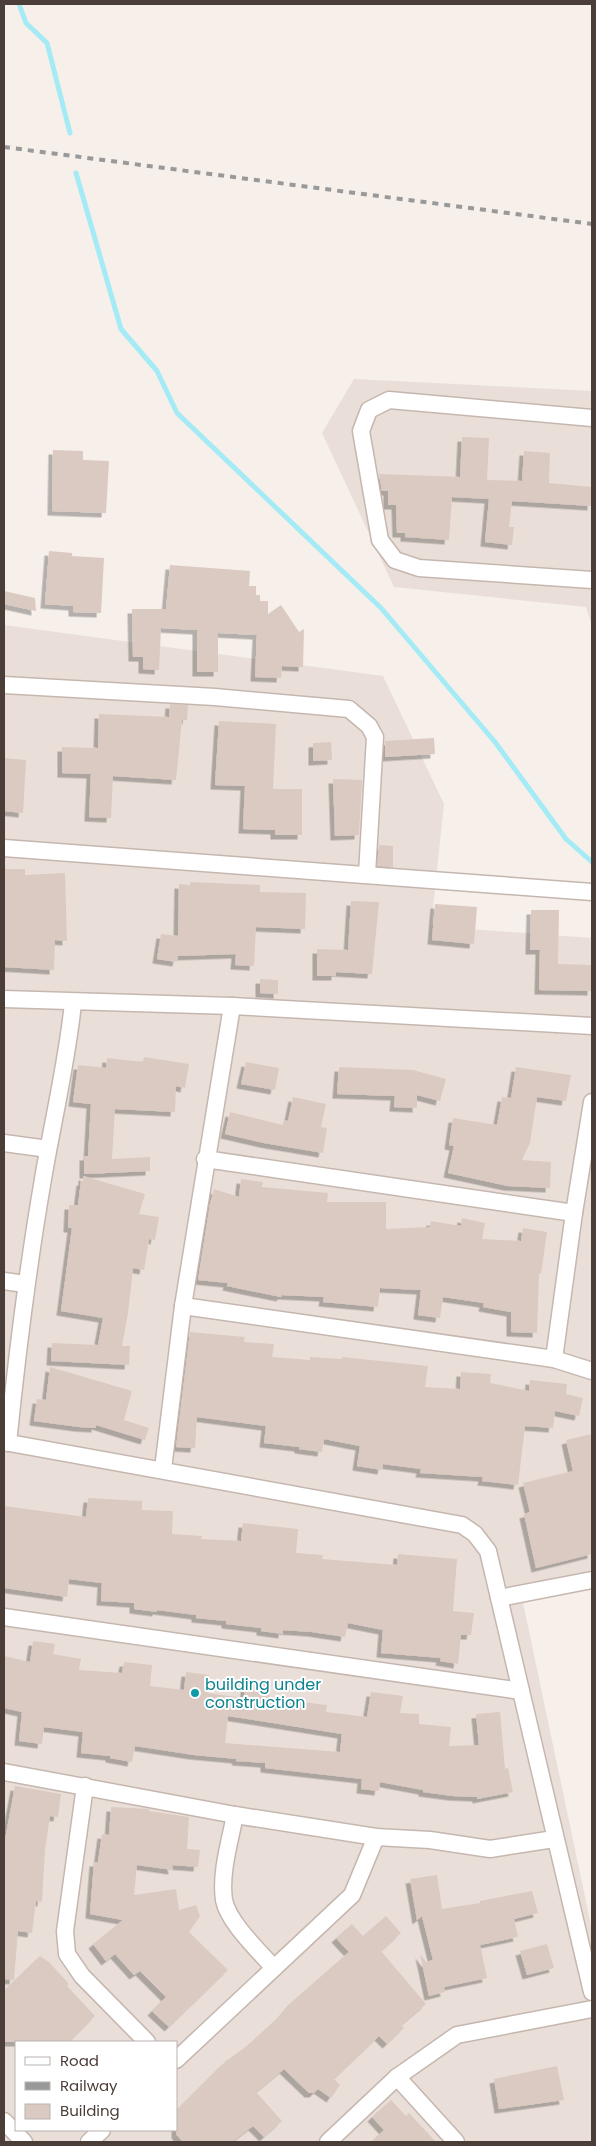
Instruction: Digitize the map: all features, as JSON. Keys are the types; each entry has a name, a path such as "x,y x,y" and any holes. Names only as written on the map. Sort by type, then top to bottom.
{"street":[{"path":"592,418 388,400 369,410 360,431 380,540 395,560 419,568 592,580"},
{"path":"4,685 215,697 349,709 369,726 375,737 367,874"},
{"path":"4,848 592,892"},
{"path":"4,999 74,1003 232,1006 592,1026"},
{"path":"74,1003 68,1050 48,1149 25,1284 6,1442 163,1469 462,1525 475,1534 488,1551 554,1839 592,1992"},
{"path":"163,1469 182,1306 232,1006"},
{"path":"554,1359 574,1213 592,1102"},
{"path":"4,1143 48,1149"},
{"path":"205,1159 574,1213"},
{"path":"4,1281 25,1284"},
{"path":"182,1306 554,1359 592,1371"},
{"path":"499,1598 592,1580"},
{"path":"4,1617 521,1691"},
{"path":"4,1772 235,1815 376,1837 430,1840 490,1849 554,1839"},
{"path":"84,1786 65,1931 67,1954 82,1976 146,2041"},
{"path":"235,1815 224,1884 224,1901 232,1918 274,1968"},
{"path":"178,2058 352,1895 376,1837"},
{"path":"328,2142 397,2077 458,2035 592,2009"},
{"path":"397,2077 456,2142"},
{"path":"4,2121 24,2142"},
{"path":"89,2142 101,2131"}],"shaded area":[{"path":"354,379 592,391 592,626 586,607 394,587 322,433"},
{"path":"4,625 383,676 444,804 431,926 592,938 592,1582 522,1598 592,1930 592,2142 4,2142"}],"building":[{"path":"462,437 489,438 487,480 522,481 524,451 550,453 549,483 592,487 592,506 512,501 509,527 514,527 512,545 485,542 489,499 452,497 449,540 405,537 405,533 397,533 396,505 388,505 388,491 382,491 379,474 460,477"},
{"path":"53,450 83,451 83,460 109,461 106,513 52,511"},
{"path":"49,551 72,553 72,556 104,558 101,613 73,612 73,606 45,604"},
{"path":"170,565 250,571 249,586 256,586 256,595 260,595 260,601 268,601 268,614 281,605 299,632 304,629 303,667 282,666 281,678 255,677 257,635 218,633 218,672 197,672 197,630 161,628 159,670 143,669 143,657 133,657 132,609 166,609"},
{"path":"4,591 35,598 36,611 4,604"},
{"path":"170,704 188,705 187,720 182,720 176,780 113,776 111,818 89,817 91,774 62,773 62,747 98,748 99,714 169,717"},
{"path":"219,721 276,724 273,789 302,789 302,835 275,835 275,830 243,829 245,786 215,785"},
{"path":"434,738 435,754 385,757 385,741"},
{"path":"331,742 332,760 313,761 313,743"},
{"path":"4,758 26,760 23,813 4,811"},
{"path":"333,779 362,780 359,835 335,836"},
{"path":"379,845 393,846 393,867 377,866"},
{"path":"4,869 25,869 25,875 65,873 67,941 55,940 54,970 4,967"},
{"path":"190,882 260,885 260,892 306,893 305,929 256,927 254,966 235,965 236,954 178,956 177,962 157,959 161,934 178,936 179,884 190,885"},
{"path":"351,901 379,902 372,974 336,972 336,976 317,976 317,949 348,950"},
{"path":"435,904 477,907 474,944 432,940"},
{"path":"531,910 559,910 558,964 592,965 592,991 539,990 540,950 530,950"},
{"path":"260,979 278,980 278,994 260,993"},
{"path":"144,1057 189,1064 185,1088 176,1086 175,1112 115,1109 112,1159 150,1157 150,1171 84,1174 84,1156 88,1156 91,1104 73,1102 78,1065 106,1068 107,1058 143,1062"},
{"path":"246,1062 279,1068 275,1090 241,1084"},
{"path":"339,1067 413,1070 446,1079 440,1101 417,1095 417,1108 394,1107 395,1096 337,1094"},
{"path":"516,1067 571,1075 566,1101 537,1097 530,1143 522,1160 551,1162 550,1188 508,1186 448,1173 454,1146 449,1145 453,1118 497,1125 502,1097 511,1098"},
{"path":"293,1097 326,1104 321,1127 327,1128 323,1153 225,1134 230,1112 283,1125 284,1120 288,1121"},
{"path":"83,1176 145,1194 139,1214 159,1217 155,1240 149,1239 144,1270 133,1268 122,1346 130,1346 129,1365 51,1361 52,1343 98,1345 103,1318 61,1311 72,1228 68,1228 69,1205 78,1205"},
{"path":"241,1179 263,1182 262,1187 328,1193 327,1202 386,1202 386,1229 430,1227 431,1221 461,1226 462,1218 485,1223 482,1239 521,1241 523,1228 547,1232 541,1274 539,1274 537,1333 511,1332 511,1312 483,1307 484,1303 443,1297 440,1318 418,1315 421,1290 380,1288 378,1307 323,1302 324,1297 282,1295 281,1297 227,1286 228,1283 198,1280 214,1189 239,1197"},
{"path":"190,1332 245,1337 244,1342 274,1344 272,1357 310,1360 310,1357 342,1359 342,1357 428,1366 425,1387 460,1389 461,1372 491,1374 490,1383 529,1391 530,1380 567,1384 566,1394 583,1398 579,1416 555,1411 553,1428 525,1426 518,1485 482,1481 483,1477 420,1473 421,1469 383,1464 382,1470 357,1466 360,1446 324,1439 322,1452 264,1443 266,1426 197,1417 195,1448 176,1447"},
{"path":"50,1367 132,1391 124,1420 149,1428 145,1440 96,1425 96,1428 79,1427 34,1421 37,1399 46,1400"},
{"path":"592,1434 592,1554 536,1568 524,1514 530,1512 523,1483 573,1471 566,1440"},
{"path":"88,1498 142,1501 142,1510 173,1511 172,1534 202,1536 201,1539 241,1541 243,1523 298,1529 296,1553 323,1555 322,1559 397,1565 398,1554 457,1559 453,1611 474,1613 471,1635 461,1635 458,1664 440,1661 441,1658 381,1653 383,1630 348,1623 345,1637 283,1630 283,1634 261,1631 261,1628 226,1624 226,1621 196,1618 196,1615 134,1609 134,1603 101,1601 102,1583 69,1579 67,1597 4,1588 4,1506 86,1517"},
{"path":"33,1641 55,1644 53,1654 81,1659 79,1670 122,1673 124,1662 152,1665 150,1686 184,1690 186,1672 209,1675 207,1693 244,1698 246,1681 271,1685 269,1698 327,1705 326,1712 367,1717 371,1692 403,1696 400,1713 419,1714 419,1724 451,1727 449,1746 479,1745 476,1714 500,1712 505,1769 508,1768 513,1792 477,1799 477,1797 423,1792 423,1790 380,1782 379,1791 361,1789 362,1779 265,1768 265,1763 236,1761 237,1759 135,1746 132,1762 110,1758 110,1756 81,1753 83,1732 44,1727 42,1744 19,1741 22,1712 4,1708 4,1656 30,1662","holes":["228,1716 342,1734 340,1752 225,1743"]},
{"path":"15,1786 61,1794 58,1817 50,1816 45,1850 42,1902 36,1901 32,1933 18,1931 14,1980 4,1979 4,1845"},
{"path":"111,1807 149,1809 149,1811 189,1817 187,1849 200,1850 198,1867 172,1865 173,1870 137,1865 134,1895 176,1889 179,1910 196,1905 200,1916 189,1932 228,1970 169,2027 152,2011 166,1997 140,1971 134,1975 115,1954 106,1961 93,1944 123,1920 90,1914 94,1862 98,1862 102,1834 109,1835"},
{"path":"437,1875 442,1909 480,1903 480,1901 532,1891 538,1913 514,1919 518,1937 480,1945 487,1978 444,1987 445,1992 429,1996 420,1954 426,1962 433,1960 422,1916 417,1920 410,1879"},
{"path":"386,1916 401,1933 381,1951 426,2004 401,2025 404,2028 387,2044 379,2036 334,2079 340,2085 331,2098 318,2089 314,2093 309,2093 284,2069 256,2092 282,2121 264,2137 253,2126 232,2142 183,2142 176,2134 176,2131 178,2131 178,2109 226,2061 247,2046 281,2015 294,2000 349,1952 336,1938 352,1924 363,1936"},
{"path":"547,1944 554,1968 527,1975 520,1951"},
{"path":"40,1956 49,1962 69,1984 67,1986 95,2016 70,2041 4,2042 4,1991"},
{"path":"557,2066 564,2100 499,2109 494,2079"},
{"path":"391,2100 406,2116 409,2113 436,2142 371,2142 384,2130 372,2117"}],"waterway":[{"path":"19,4 26,23 47,43 70,133"},
{"path":"76,173 121,329 157,371 177,413 381,608 495,742 566,839 592,862"}],"railway":[{"path":"4,147 592,224"}],"place":[{"name":"building under construction","path":"195,1693"}]}
